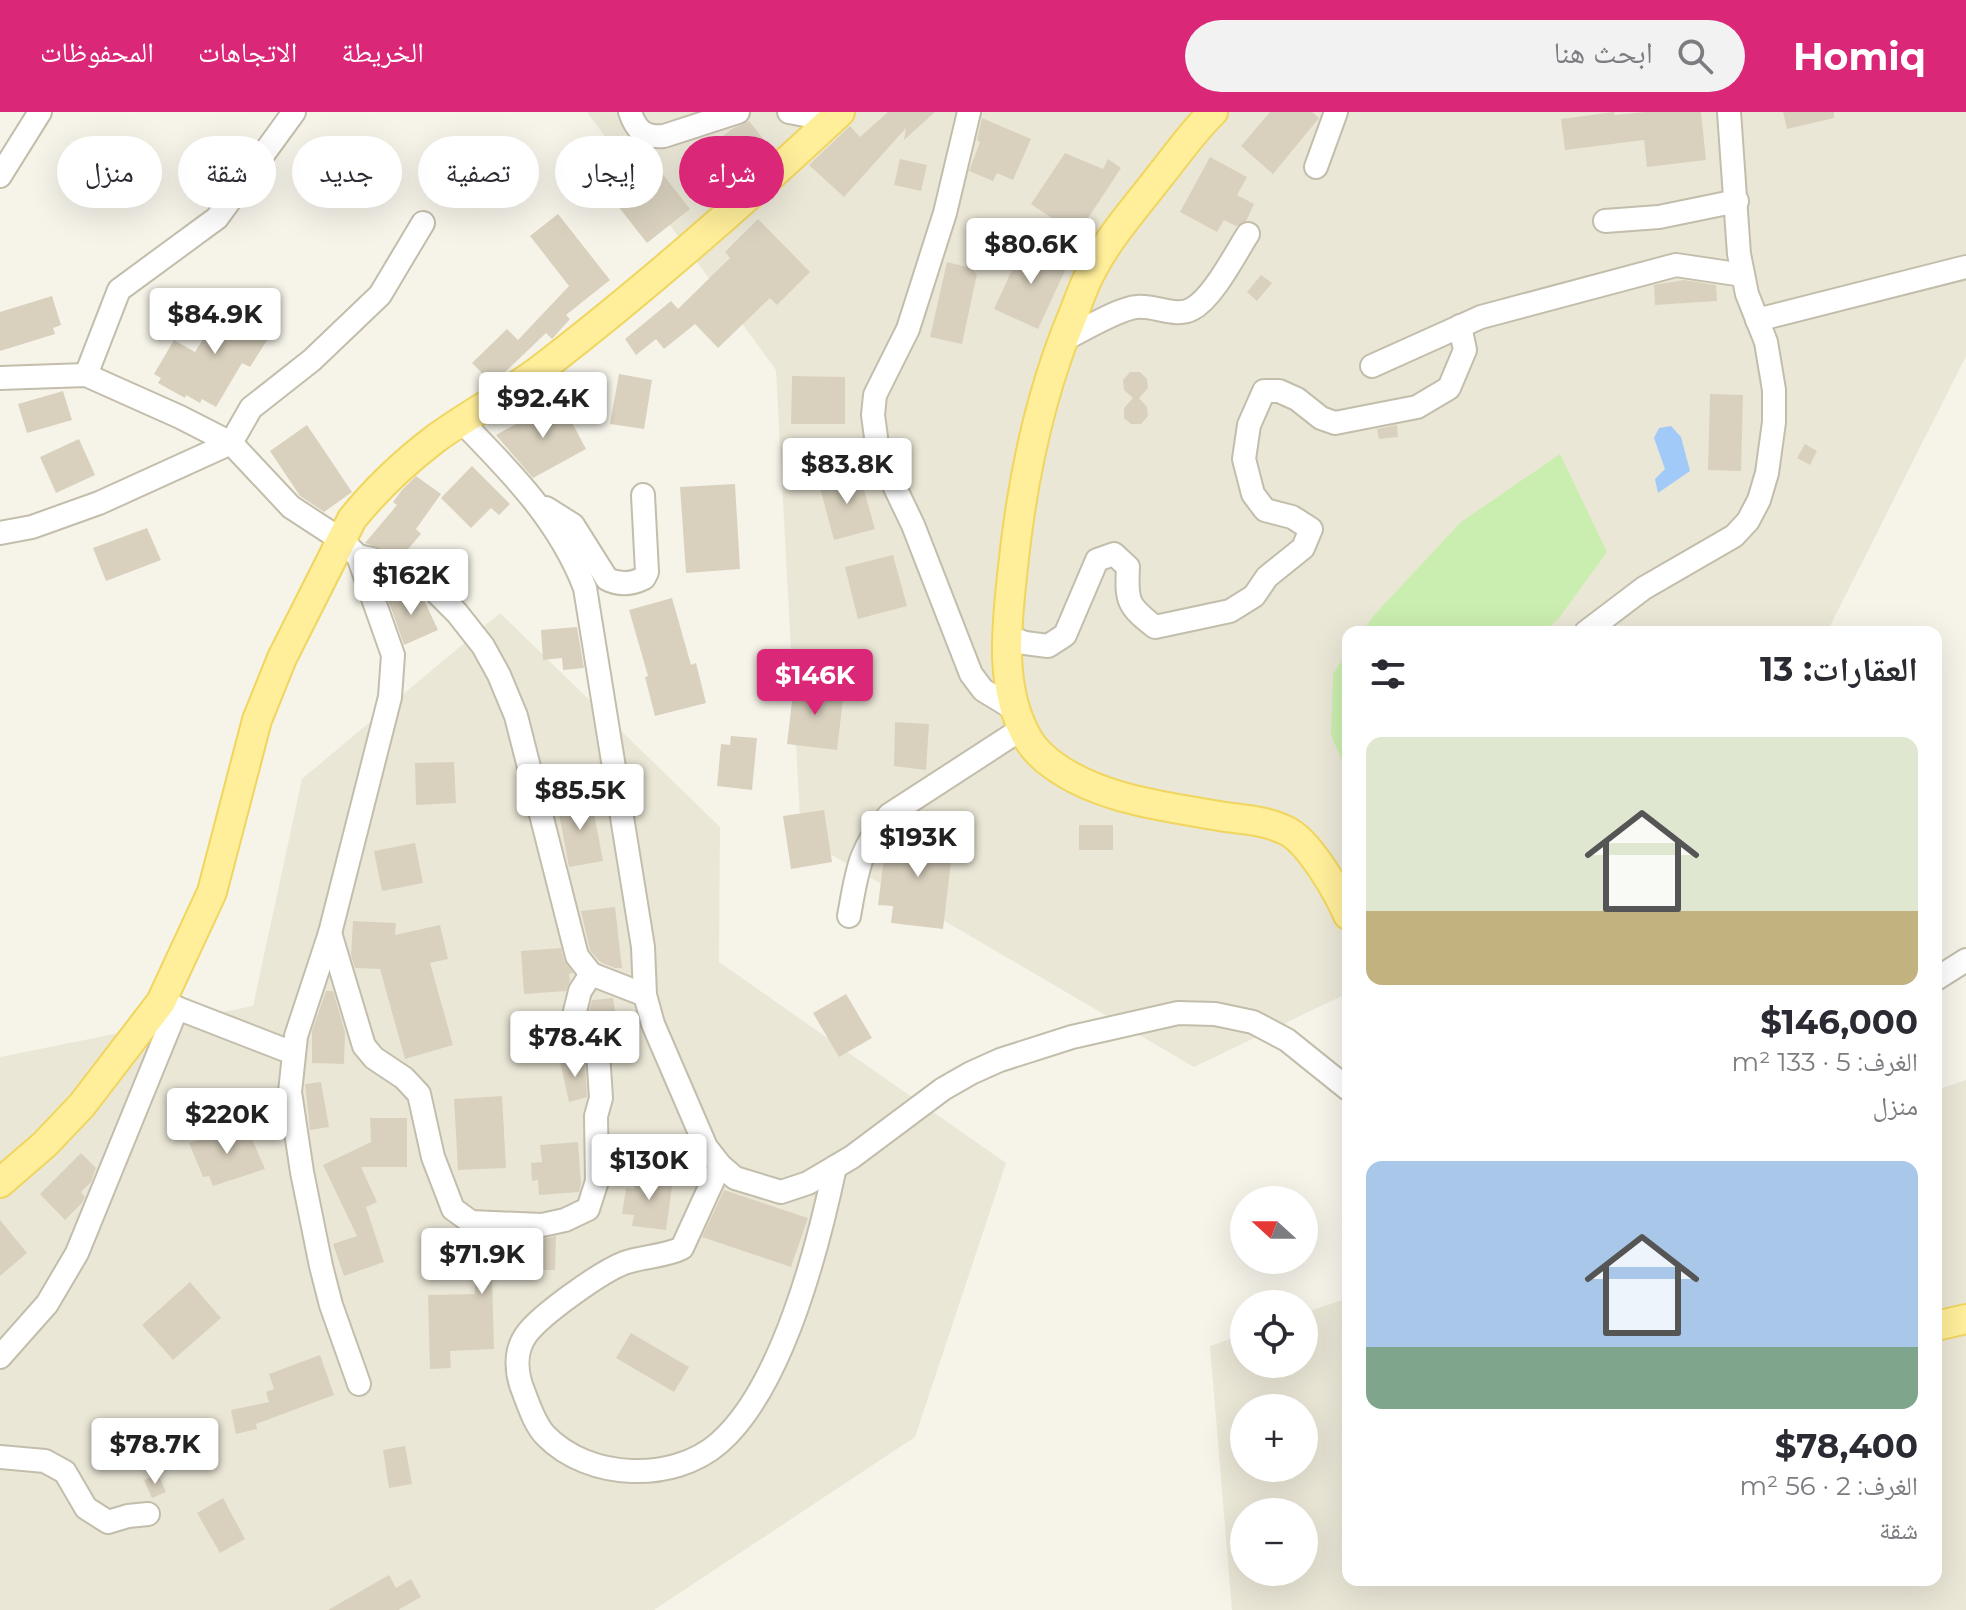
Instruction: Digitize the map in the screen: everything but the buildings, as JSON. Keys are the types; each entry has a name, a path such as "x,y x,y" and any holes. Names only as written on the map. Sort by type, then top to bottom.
{"main road":[{"path":"1213,112 1131,213 1092,270 1045,389 1020,498 1007,636 1008,673 1019,719 1028,741 1051,764 1091,786 1150,803 1256,820 1291,833 1313,856 1342,901"},
{"path":"0,1183 45,1144 169,1005 212,892 257,720 282,658 349,548 368,499 437,438 537,372 624,305 836,116"},
{"path":"1942,1325 1966,1319"}],"street":[{"path":"0,176 40,112"},
{"path":"86,375 119,290 217,218 294,112"},
{"path":"630,112 634,126 653,137 738,112"},
{"path":"789,112 836,116"},
{"path":"849,916 861,856 872,834 889,815 1019,719 983,690 971,674 913,525 878,452 874,433 875,395 908,329 945,213 969,112"},
{"path":"1316,167 1336,112"},
{"path":"1594,626 1644,588 1734,536 1748,521 1759,500 1767,473 1774,422 1771,362 1747,294 1739,254 1729,112"},
{"path":"1605,221 1659,217 1737,201"},
{"path":"0,533 32,527 99,503 231,443 251,408 312,360 380,295 423,223"},
{"path":"1063,340 1134,307 1191,311 1210,292 1248,234"},
{"path":"1372,366 1481,317 1676,265 1743,275"},
{"path":"1757,320 1966,267"},
{"path":"1007,636 1025,643 1048,646 1065,635 1097,560 1114,554 1128,567 1127,595 1133,611 1155,627 1230,611 1254,596 1267,577 1303,548 1311,529 1292,517 1265,510 1253,494 1244,459 1249,425 1264,391 1279,391 1288,395 1321,418 1335,423 1417,407 1449,388 1465,350 1460,326"},
{"path":"0,378 86,375 180,417 231,443 291,507 349,548 425,581 457,613 489,656 516,716 577,956 591,974 645,995"},
{"path":"463,423 535,501 559,533 585,588 643,947 645,995 653,1024 706,1147 735,1178 781,1192 808,1183 943,1089 971,1073 1000,1060 1072,1037 1178,1013 1215,1014 1253,1022 1287,1040 1342,1084"},
{"path":"535,501 573,525 607,579 615,583 630,583 644,578 647,572 643,495"},
{"path":"349,548 387,633 393,655 390,697 330,933 293,1053 290,1092 307,1199 331,1305 359,1384"},
{"path":"330,933 364,1046 374,1058 404,1078 419,1094 433,1157 453,1209 471,1222 542,1225 565,1220 588,1209 597,1181 596,1116 601,1098 601,1070 598,1053 579,1046 569,1036 580,991 591,974"},
{"path":"1942,975 1966,960"},
{"path":"0,1357 47,1304 77,1253 169,1005 293,1053"},
{"path":"720,1165 682,1248 622,1264 602,1275 545,1316 527,1333 519,1347 517,1363 520,1384 531,1410 544,1435 569,1454 605,1467 644,1472 669,1469 694,1460 718,1444 737,1424 755,1397 782,1344 823,1227 835,1167"},
{"path":"0,1457 45,1461 65,1472 86,1508 108,1522 148,1514"}],"shaded area":[{"path":"587,112 1966,112 1966,356 1830,626 1342,626 1342,996 1194,1067 801,837 776,370 657,208 663,208 663,136 605,136"},
{"path":"500,613 720,827 719,962 1006,1163 915,1437 654,1610 0,1610 0,1057 253,1006 302,779"},
{"path":"1966,1080 1966,1610 1232,1610 1230,1586 1210,1346 1230,1339 1230,1378 1318,1378 1318,1308 1342,1300 1342,1586 1942,1586 1942,1088"}],"green space":[{"path":"1560,454 1607,552 1550,626 1366,626 1461,522"},
{"path":"1342,661 1342,761 1331,735 1333,674"}],"water":[{"path":"1671,426 1681,437 1690,471 1658,493 1655,479 1665,469 1654,438 1659,428"}]}
